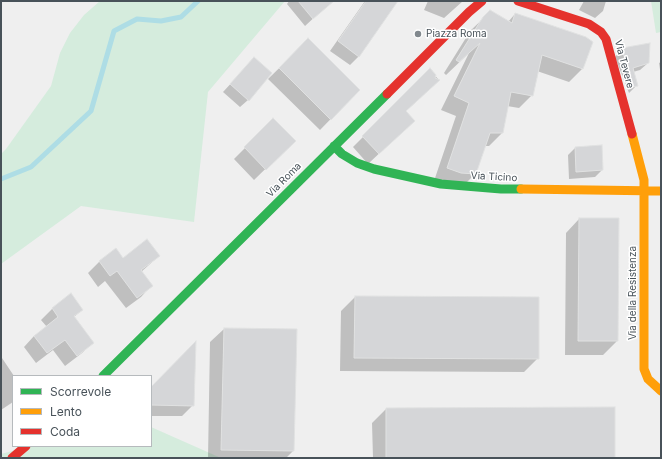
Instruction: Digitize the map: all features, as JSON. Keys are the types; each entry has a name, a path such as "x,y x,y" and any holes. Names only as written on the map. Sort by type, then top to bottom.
{"street":[{"name":"Via Roma","path":"104,375 469,12 482,1"},
{"name":"Via Tevere","path":"518,1 589,24 601,32 606,38 644,180 644,190"},
{"name":"Via Ticino","path":"334,146 342,154 357,163 374,169 440,184 501,189 661,191"},
{"name":"Via della Resistenza","path":"644,190 644,369 648,379 661,390"},
{"path":"12,458 25,447"}],"green space":[{"path":"100,1 285,1 208,92 194,222 81,206 1,264 1,154 51,86 60,53 70,33 84,15"},
{"path":"651,1 661,1 661,32 656,33"},
{"path":"152,427 221,458 1,458 1,454 27,447 152,447"}],"building":[{"path":"298,1 334,1 313,19"},
{"path":"366,1 398,1 359,57 338,41"},
{"path":"490,10 512,23 515,13 586,37 593,42 583,69 542,55 533,96 511,92 503,133 490,133 476,174 461,173 447,168 469,103 454,96 480,43 459,62 456,60 483,17"},
{"path":"308,38 360,90 331,120 279,68"},
{"path":"650,43 649,63 633,68 638,86 632,87 622,48"},
{"path":"254,57 272,73 249,101 230,84"},
{"path":"430,68 436,75 435,78 440,80 406,111 415,121 379,154 362,136"},
{"path":"273,118 296,141 266,170 244,147"},
{"path":"602,145 603,170 576,172 575,147"},
{"path":"579,218 619,218 618,341 578,341"},
{"path":"147,239 160,256 141,270 153,286 137,298 117,271 110,276 99,261 116,248 123,258"},
{"path":"71,293 83,310 74,316 94,343 77,356 65,340 47,353 34,336 58,317 52,308"},
{"path":"355,296 539,297 539,359 354,358"},
{"path":"224,328 297,329 294,451 221,450"},
{"path":"196,341 194,406 152,405 152,386"},
{"path":"615,407 615,458 386,458 386,408"}],"waterway":[{"path":"1,179 31,167 91,111 114,31 137,19 161,21 181,17 198,1"}],"traffic: fast":[{"path":"104,375 387,94"},
{"path":"334,146 342,154 357,163 374,169 441,184 501,189 521,189"}],"traffic: slow":[{"path":"632,134 644,180 644,369 648,379 661,391"},
{"path":"521,189 661,191"}],"traffic: jam":[{"path":"387,94 469,12 482,1"},
{"path":"518,1 589,24 601,32 606,39 632,134"},
{"path":"12,458 25,447"}],"place":[{"name":"Piazza Roma","path":"418,34"}]}
